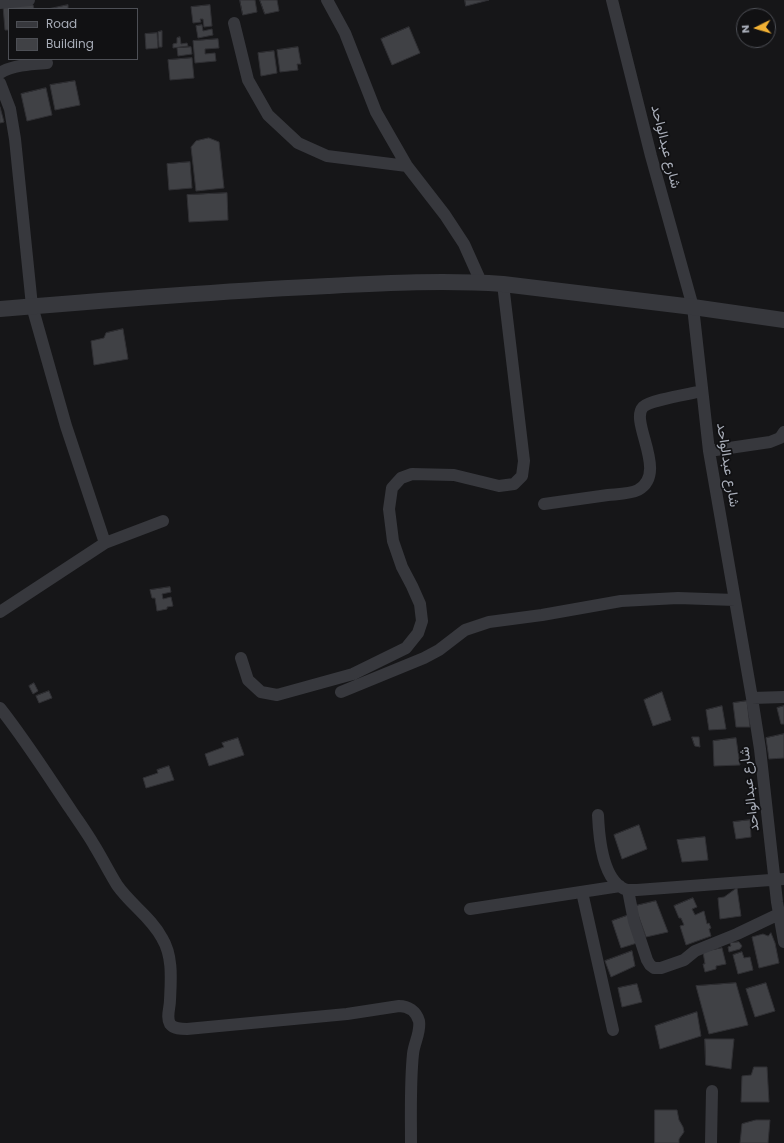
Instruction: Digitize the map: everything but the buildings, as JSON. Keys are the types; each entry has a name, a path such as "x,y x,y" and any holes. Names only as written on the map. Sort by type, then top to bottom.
{"street":[{"path":"0,3 29,0"},
{"path":"327,0 345,33 376,112 407,166 445,215 464,244 481,282"},
{"name":"شارع عبدالواحد","path":"612,0 651,156 693,306 709,451 752,698 780,879 779,914 784,942"},
{"path":"234,23 248,80 268,115 298,143 328,156 407,166"},
{"path":"0,73 5,70 33,64 47,63"},
{"path":"0,83 10,109 15,139 32,306 66,426 105,543"},
{"path":"0,308 269,288 404,282 481,282 693,306 784,320"},
{"path":"240,658 248,680 261,692 277,695 353,674 406,648 418,633 422,621 420,604 402,567 393,541 389,509 392,488 401,478 412,474 454,475 499,486 514,484 522,476 524,461 503,284"},
{"path":"544,504 624,493 637,490 644,485 649,476 650,461 640,423 640,411 644,406 653,402 702,391"},
{"path":"709,451 770,442 780,438 784,432"},
{"path":"0,612 105,543 162,520"},
{"path":"340,692 424,658 439,650 465,630 489,622 621,601 678,598 735,600"},
{"path":"752,698 784,697"},
{"path":"0,708 42,765 92,841 118,885 159,932 163,939 169,955 170,963 170,995 168,1016 173,1027 187,1029 347,1014 399,1006 410,1008 417,1016 419,1024 413,1054 411,1143"},
{"path":"598,814 598,830 604,861 611,876 624,888 647,960 654,968 661,968 684,960 695,951 737,934 779,914"},
{"path":"470,909 582,892 624,888 637,890 780,879"},
{"path":"582,892 613,1030"},
{"path":"711,1143 712,1092"}]}
